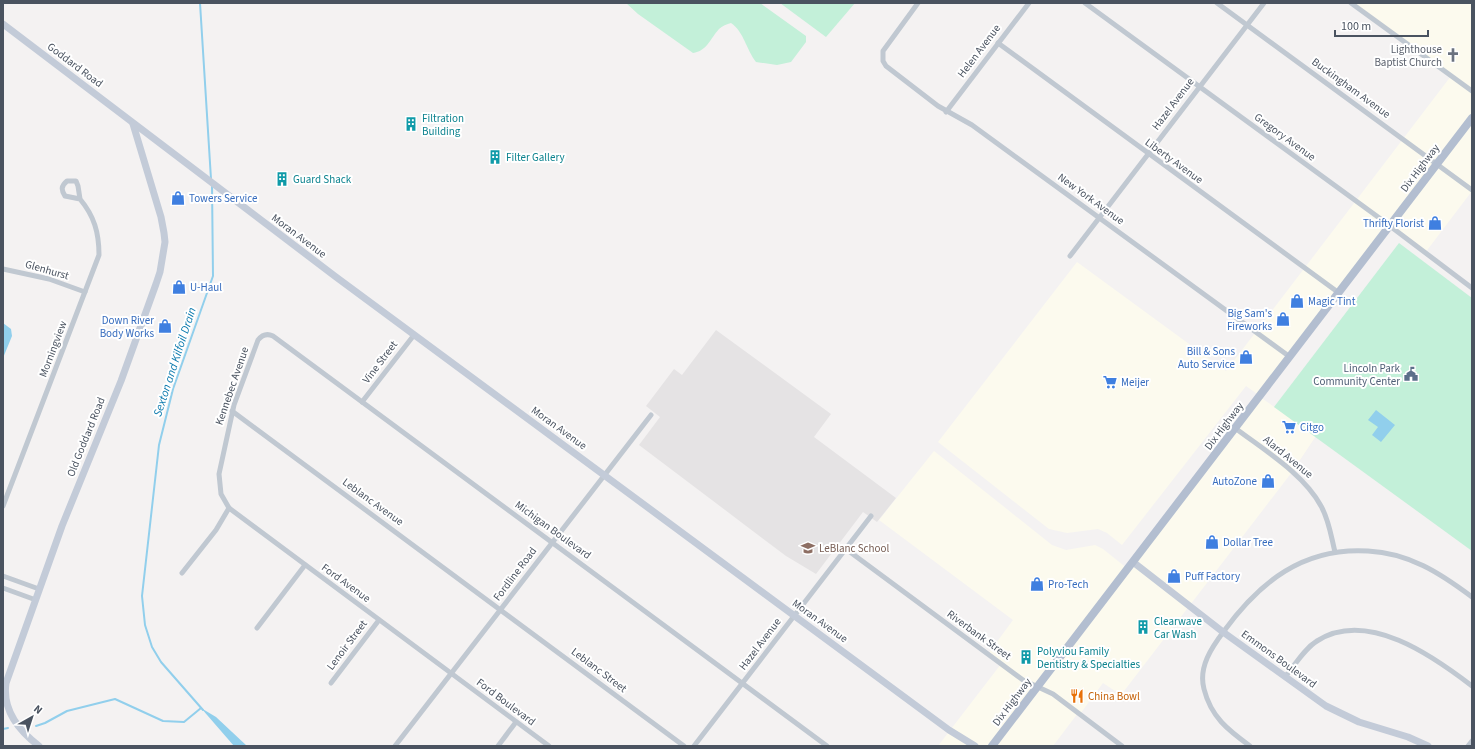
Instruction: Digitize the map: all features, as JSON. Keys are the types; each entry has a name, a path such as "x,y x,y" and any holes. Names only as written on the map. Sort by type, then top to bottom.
{"main road":[{"name":"Goddard Road","path":"3,24 133,124"},
{"name":"Dix Highway","path":"992,746 1472,118"},
{"name":"Moran Avenue","path":"133,124 222,192 952,733 975,746"},
{"name":"Old Goddard Road","path":"39,746 13,720 6,704 4,693 12,663 39,589 66,517 121,381 160,272 165,242 163,228 133,124"},
{"name":"Emmons Boulevard","path":"1133,562 1223,632 1314,698 1340,714 1370,726 1408,737 1428,746"}],"street":[{"name":"New York Avenue","path":"918,3 885,46 882,58 886,66 946,112 972,125 1290,357"},
{"name":"Helen Avenue","path":"946,112 1029,3"},
{"name":"Gregory Avenue","path":"1085,3 1390,226 1472,288"},
{"name":"Buckingham Avenue","path":"1218,3 1472,190"},
{"name":"Hazel Avenue","path":"1070,256 1264,3"},
{"path":"1351,3 1472,91"},
{"name":"Liberty Avenue","path":"998,43 1339,293"},
{"name":"Morningview","path":"3,506 99,255 99,245 94,220 80,199"},
{"name":"Glenhurst","path":"3,269 49,279 85,292"},
{"name":"Vine Street","path":"362,402 414,334"},
{"name":"Michigan Boulevard","path":"265,335 273,336 827,746"},
{"name":"Kennebec Avenue","path":"229,508 221,494 219,479 232,411 258,340 265,335"},
{"name":"Leblanc Avenue","path":"232,411 501,610"},
{"name":"Fordline Road","path":"395,746 651,415"},
{"name":"Alard Avenue","path":"1235,428 1309,487 1325,513 1335,552"},
{"path":"182,573 216,530 229,508"},
{"name":"Ford Avenue","path":"229,508 452,673"},
{"name":"Hazel Avenue","path":"694,746 871,516"},
{"name":"Riverbank Street","path":"846,549 1023,680 1053,694 1122,746"},
{"path":"1250,746 1220,722 1210,707 1203,688 1203,675 1206,660 1212,647 1247,601 1273,578 1302,562 1335,552 1368,551 1401,556 1437,572 1472,597"},
{"path":"256,628 305,565"},
{"path":"3,576 39,589"},
{"path":"10,578 5,588 36,600"},
{"name":"Leblanc Street","path":"501,610 684,746"},
{"name":"Lenoir Street","path":"331,683 379,620"},
{"path":"1285,677 1307,649 1318,640 1339,631 1356,630 1371,632 1408,644 1436,660 1472,686"},
{"name":"Ford Boulevard","path":"452,673 549,746"},
{"path":"498,746 516,722"},
{"path":"1468,746 1472,741"}],"shaded area":[{"path":"1351,3 1472,3 1472,191 1425,253 1390,226 1260,397 1316,436 1292,472 1121,695 1103,683 1080,714 1078,713 1053,746 938,746 1001,664 988,654 1013,620 879,520 934,451 1052,545 1066,550 1095,545 1103,549 1128,569 1260,396 1246,386 1122,545 1107,533 1098,529 1067,533 1049,529 938,442 1077,262 1226,371 1451,76"},
{"path":"716,330 831,414 814,437 896,498 877,522 863,512 816,574 786,556 639,445 660,417 646,406 674,369 682,375"}],"green space":[{"path":"626,3 760,3 806,36 806,42 791,62 777,65 756,62 739,31 731,23 719,29 702,50 693,53 638,14"},
{"path":"780,3 855,3 826,37"},
{"path":"1399,243 1472,298 1472,551 1274,407"}],"water":[{"path":"3,323 11,329 12,336 3,358"},
{"path":"1376,410 1395,425 1381,442 1372,435 1378,427 1368,420"},
{"path":"201,708 216,717 247,746 234,746"}],"waterway":[{"name":"Sexton and Kilfoil Drain","path":"200,3 211,179"},
{"name":"Sexton and Kilfoil Drain","path":"203,710 161,662 152,647 145,625 142,596 159,445 173,389 213,276 212,185"},
{"path":"36,726 45,723 67,711 115,699 163,721 184,722 201,708"},
{"path":"3,729 8,728"}],"place":[{"name":"Lighthouse Baptist Church","path":"1453,55"},
{"name":"Filtration Building","path":"411,124"},
{"name":"Filter Gallery","path":"495,157"},
{"name":"Guard Shack","path":"282,179"},
{"name":"Towers Service","path":"178,198"},
{"name":"Thrifty Florist","path":"1435,223"},
{"name":"U-Haul","path":"179,287"},
{"name":"Magic Tint","path":"1297,301"},
{"name":"Big Sam's Fireworks","path":"1283,319"},
{"name":"Down River Body Works","path":"165,326"},
{"name":"Bill & Sons Auto Service","path":"1246,357"},
{"name":"Lincoln Park Community Center","path":"1411,374"},
{"name":"Meijer","path":"1110,382"},
{"name":"Citgo","path":"1289,427"},
{"name":"AutoZone","path":"1268,481"},
{"name":"Dollar Tree","path":"1212,542"},
{"name":"LeBlanc School","path":"808,548"},
{"name":"Puff Factory","path":"1174,576"},
{"name":"Pro-Tech","path":"1037,584"},
{"name":"Clearwave Car Wash","path":"1143,627"},
{"name":"Polyviou Family Dentistry & Specialties","path":"1026,657"},
{"name":"China Bowl","path":"1077,696"}]}
